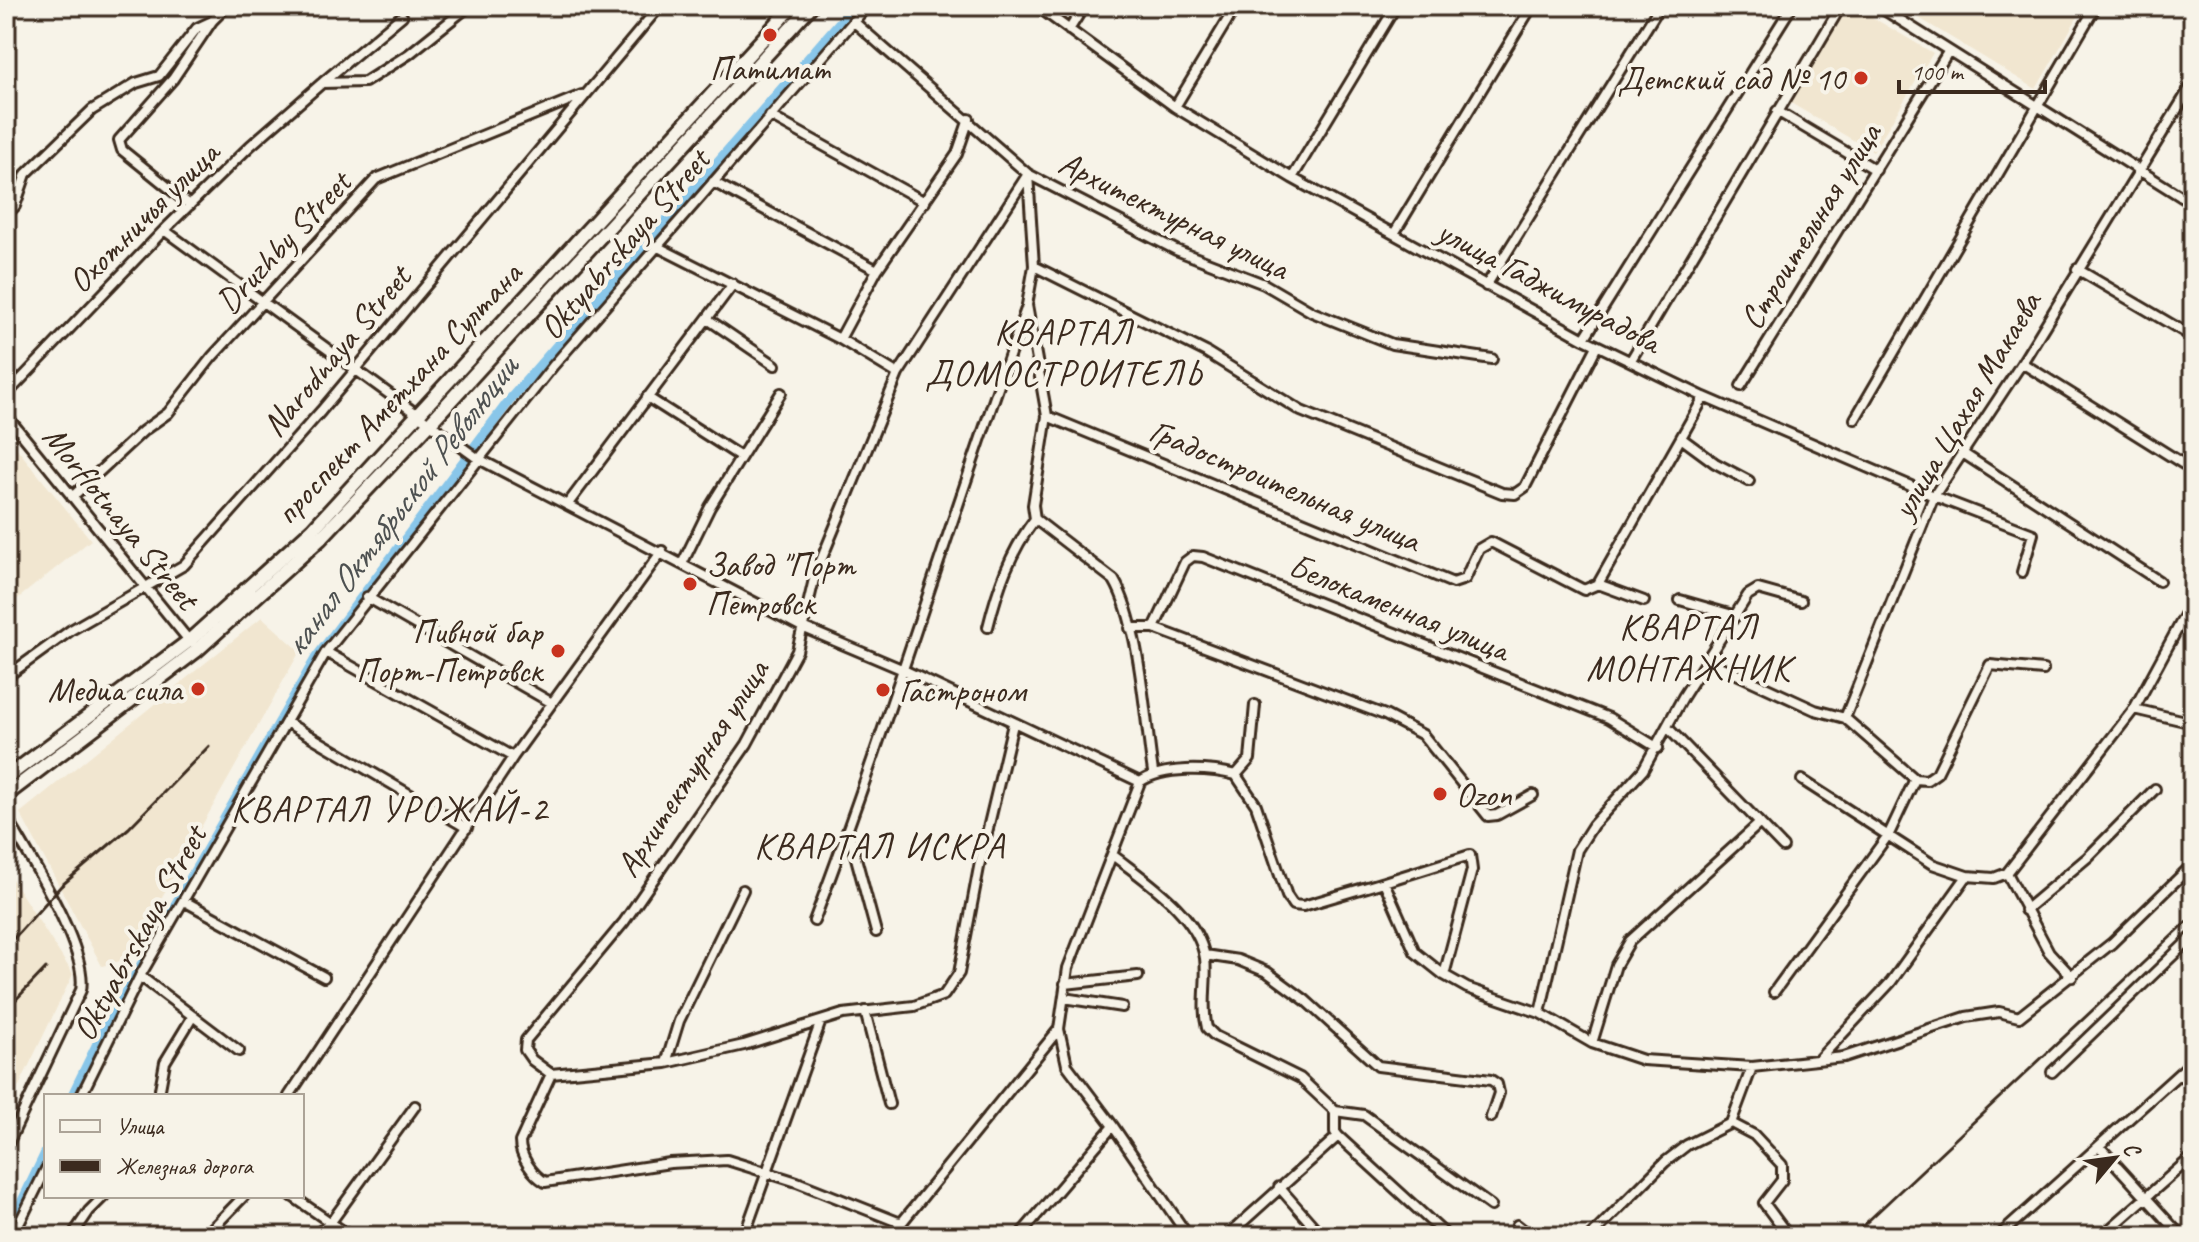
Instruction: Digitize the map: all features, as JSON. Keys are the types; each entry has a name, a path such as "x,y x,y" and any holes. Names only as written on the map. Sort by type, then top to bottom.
{"main road":[{"name":"проспект Аметхана Султана","path":"424,420 793,6"},
{"path":"6,795 193,646 320,539 424,420 811,6"},
{"path":"6,778 193,646"}],"street":[{"path":"190,205 122,150 119,140 173,79 212,21 227,6"},
{"path":"322,83 365,82 409,54 469,6"},
{"name":"Narodnaya Street","path":"6,677 71,630 184,565 356,369 558,130 582,95 660,6"},
{"name":"Oktyabrskaya Street","path":"82,1094 140,976 326,652 473,456 867,6"},
{"name":"улица Гаджимурадова","path":"1037,6 1175,107 1292,178 1597,346 1631,360 1703,398 1934,496 2033,534 2022,572"},
{"path":"1069,30 1084,6"},
{"path":"1175,107 1236,6"},
{"path":"1292,178 1396,6"},
{"path":"1395,232 1532,6"},
{"path":"1486,286 1660,6"},
{"path":"1584,339 1792,6"},
{"path":"1631,360 1841,6"},
{"path":"1878,6 2193,204"},
{"path":"1855,419 2096,6"},
{"name":"Охотничья улица","path":"6,395 190,205 322,83 402,16"},
{"path":"6,215 15,206 26,174 92,110 136,83 159,76 197,28 212,21"},
{"path":"814,921 906,671 966,476 1027,305 1034,266 1028,174 969,119 853,21"},
{"name":"Строительная улица","path":"1741,386 1948,52"},
{"name":"улица Цахая Макаева","path":"1845,718 1934,496 2022,363 2193,83"},
{"name":"Druzhby Street","path":"72,497 168,413 200,371 376,179 582,95"},
{"path":"1777,111 1876,170"},
{"path":"770,116 925,202"},
{"path":"840,339 877,270 957,154 969,119"},
{"name":"Архитектурная улица","path":"551,1074 532,1060 525,1050 526,1040 624,922 747,744 797,651 815,575 898,374 1028,174 1176,250 1264,284 1312,312 1392,344 1492,359"},
{"path":"713,182 877,270"},
{"path":"164,230 261,304 356,369 473,456 662,551 802,627 906,671 1140,782"},
{"path":"656,246 840,339 898,374"},
{"path":"1034,266 1206,352 1291,406 1502,493 1515,494 1525,487 1597,346"},
{"path":"2077,269 2193,337"},
{"path":"567,505 709,320 733,284"},
{"path":"1027,305 1047,416 1033,505 1035,519 1114,580 1130,628 1153,772"},
{"path":"709,320 775,365"},
{"path":"2022,363 2193,470"},
{"path":"683,562 741,457 781,393"},
{"path":"647,397 741,457"},
{"path":"1644,601 1595,587 1703,398"},
{"name":"Morflotnaya Street","path":"6,415 193,646"},
{"name":"Градостроительная улица","path":"1047,416 1459,583 1479,549 1491,542 1584,590 1595,587"},
{"path":"1681,438 1715,463 1749,481"},
{"path":"1964,454 2159,581"},
{"path":"988,627 999,584 1018,542 1035,519"},
{"path":"290,1094 513,757 662,551"},
{"name":"Белокаменная улица","path":"1154,628 1185,562 1193,556 1203,557 1609,718 1658,748"},
{"path":"1540,1013 1577,850 1593,825 1643,770 1658,748 1683,697 1748,595 1758,589 1801,601"},
{"path":"367,597 552,703"},
{"path":"1680,600 1736,616"},
{"path":"1802,780 1932,864 1967,876 1994,878 2007,873 2134,709 2193,600"},
{"path":"1130,628 1154,628 1385,715 1423,735 1488,816 1533,795"},
{"path":"326,652 513,757"},
{"path":"1708,661 1815,710 1845,718 1915,779 1927,780 1937,773 1990,665 2043,670"},
{"path":"1236,775 1250,759 1255,705"},
{"path":"2134,709 2193,723"},
{"path":"286,722 467,828"},
{"path":"903,1221 727,1160 707,1159 545,1182 536,1177 520,1150 520,1142 551,1074 666,1063 744,1045 821,1021 865,1011 914,1006 944,995 954,985 1013,724"},
{"path":"1668,728 1783,847"},
{"path":"1188,1236 1067,1065 1059,1029 1065,984 1090,909 1114,856 1140,782 1153,772 1221,771 1236,775 1256,805 1287,896 1293,905 1303,906 1470,855 1472,870 1444,975"},
{"path":"1774,992 1889,834 1915,779"},
{"path":"2025,910 2088,857 2155,789"},
{"path":"6,816 51,897 84,975 81,990 6,1148"},
{"path":"1592,1043 1616,965 1630,941 1760,823"},
{"path":"848,831 876,932"},
{"path":"1114,856 1175,908 1194,931 1205,955 1207,1028 1215,1036 1300,1078 1335,1111 1364,1115 1491,1206"},
{"path":"1384,882 1415,952 1444,975 1467,988 1540,1013 1592,1043 1643,1060 1752,1067 1844,1057 1981,1014 2005,1012 2019,1017 2072,977 2193,864"},
{"path":"2007,873 2049,952 2072,977"},
{"path":"1819,1059 1891,982 1967,876"},
{"path":"666,1063 679,1021 743,890"},
{"path":"184,901 324,977"},
{"path":"2052,1072 2193,936"},
{"path":"1205,955 1238,960 1267,972 1305,1000 1378,1066 1491,1080 1497,1084 1499,1093 1491,1117"},
{"path":"140,976 239,1051"},
{"path":"1065,984 1138,976"},
{"path":"1064,998 1122,1007"},
{"path":"865,1011 889,1104"},
{"path":"160,1089 165,1062 193,1016"},
{"path":"744,1236 821,1021"},
{"path":"892,1236 1059,1029"},
{"path":"1999,1236 2193,1061"},
{"path":"1591,1236 1665,1162 1687,1145 1731,1123 1752,1067"},
{"path":"2180,1075 2193,1084"},
{"path":"315,1236 331,1222 415,1106"},
{"path":"1335,1111 1335,1132 1338,1136 1447,1236"},
{"path":"1731,1123 1754,1135 1782,1165 1782,1180 1764,1203 1784,1230 1781,1236"},
{"path":"1019,1236 1113,1126"},
{"path":"1231,1235 1279,1187 1338,1136"},
{"path":"2099,1146 2181,1236"},
{"path":"2102,1236 2193,1156"},
{"path":"13,1236 44,1173"},
{"path":"1279,1187 1322,1236"},
{"path":"72,1236 102,1198"},
{"path":"205,1236 242,1198"},
{"path":"295,1198 350,1236"},
{"path":"1517,1225 1531,1236"}],"shaded area":[{"name":"Детский сад № 10","path":"1847,6 1853,6 1933,53 1873,152 1789,102"},
{"path":"1925,6 2084,6 2036,89 1919,18"},
{"path":"6,435 91,540 6,608"},
{"path":"262,617 300,651 127,959 102,966 20,813"},
{"path":"6,870 73,974 6,1113"}],"waterway":[{"name":"канал Октябрьской Революции","path":"73,1094 103,1032 316,658 512,397 854,6"},
{"name":"канал Октябрьской Революции","path":"6,1235 44,1156"}],"railway":[{"path":"6,947 61,886 129,828 209,746"},
{"path":"1852,1236 2193,916"},
{"path":"6,1010 46,968"}],"place":[{"name":"Патимат","path":"770,35"},
{"name":"Детский сад № 10","path":"1861,78"},
{"name":"Завод \"Порт Петровск","path":"690,584"},
{"name":"Пивной бар Порт-Петровск","path":"558,651"},
{"name":"Медиа сила","path":"198,689"},
{"name":"Гастроном","path":"883,690"},
{"name":"Ozon","path":"1440,794"}],"district":[{"name":"КВАРТАЛ ДОМОСТРОИТЕЛЬ","path":"1064,352"},
{"name":"КВАРТАЛ МОНТАЖНИК","path":"1689,648"},
{"name":"КВАРТАЛ УРОЖАЙ-2","path":"390,809"},
{"name":"КВАРТАЛ ИСКРА","path":"880,846"}]}
